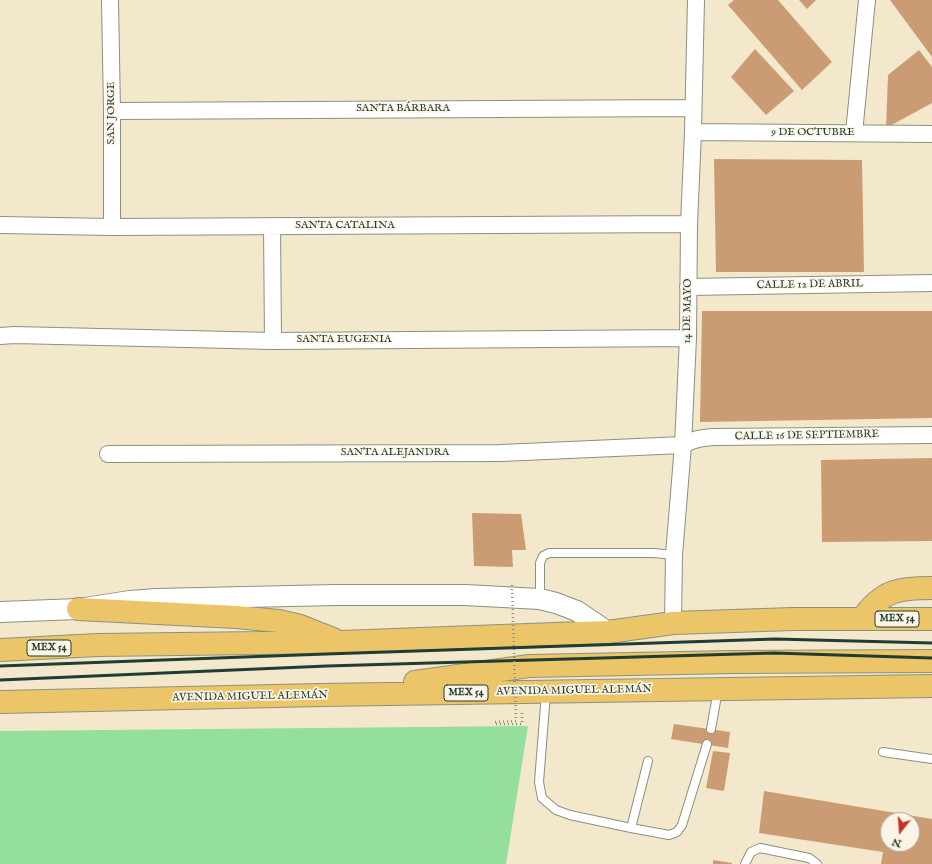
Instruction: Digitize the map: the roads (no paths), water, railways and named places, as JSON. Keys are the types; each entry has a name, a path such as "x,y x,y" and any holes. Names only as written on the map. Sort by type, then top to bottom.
{"highway":[{"path":"862,619 876,602 892,592 912,588 932,588"},
{"path":"78,609 236,617 279,621 300,626 341,642"},
{"name":"MEX 54","path":"0,650 98,646 341,642 608,632 673,623 793,619 932,619"},
{"path":"320,695 529,666 734,662 932,662"},
{"name":"AVENIDA MIGUEL ALEMÁN","path":"0,702 320,695 932,686"}],"street":[{"name":"SAN JORGE","path":"110,0 112,226"},
{"name":"14 DE MAYO","path":"673,623 674,554 683,445 688,338 688,287 696,0"},
{"path":"854,133 867,0"},
{"name":"SANTA BÁRBARA","path":"112,111 693,108"},
{"name":"9 DE OCTUBRE","path":"693,132 932,134"},
{"name":"SANTA CATALINA","path":"0,225 272,226 690,224"},
{"path":"272,226 273,341"},
{"name":"CALLE 12 DE ABRIL","path":"688,287 932,283"},
{"name":"SANTA EUGENIA","path":"0,336 14,335 273,341 688,338"},
{"name":"CALLE 16 DE SEPTIEMBRE","path":"683,445 692,440 713,437 932,435"},
{"name":"SANTA ALEJANDRA","path":"108,454 501,453 683,445"},
{"path":"0,612 78,609 130,601 181,598 335,595 465,595 540,599 556,603 577,611 608,632"}],"lane":[{"path":"540,599 540,563 543,556 549,553 674,554"},
{"path":"711,729 718,689"},
{"path":"546,692 539,782 542,798 556,810 570,815 669,835 677,832 682,826 707,744"},
{"path":"883,752 932,759"},
{"path":"631,828 648,762"},
{"path":"745,864 751,852 760,848 810,858 817,864"}],"railway":[{"path":"0,666 775,639 932,643"},
{"path":"0,680 327,666 774,653 932,658"}]}
